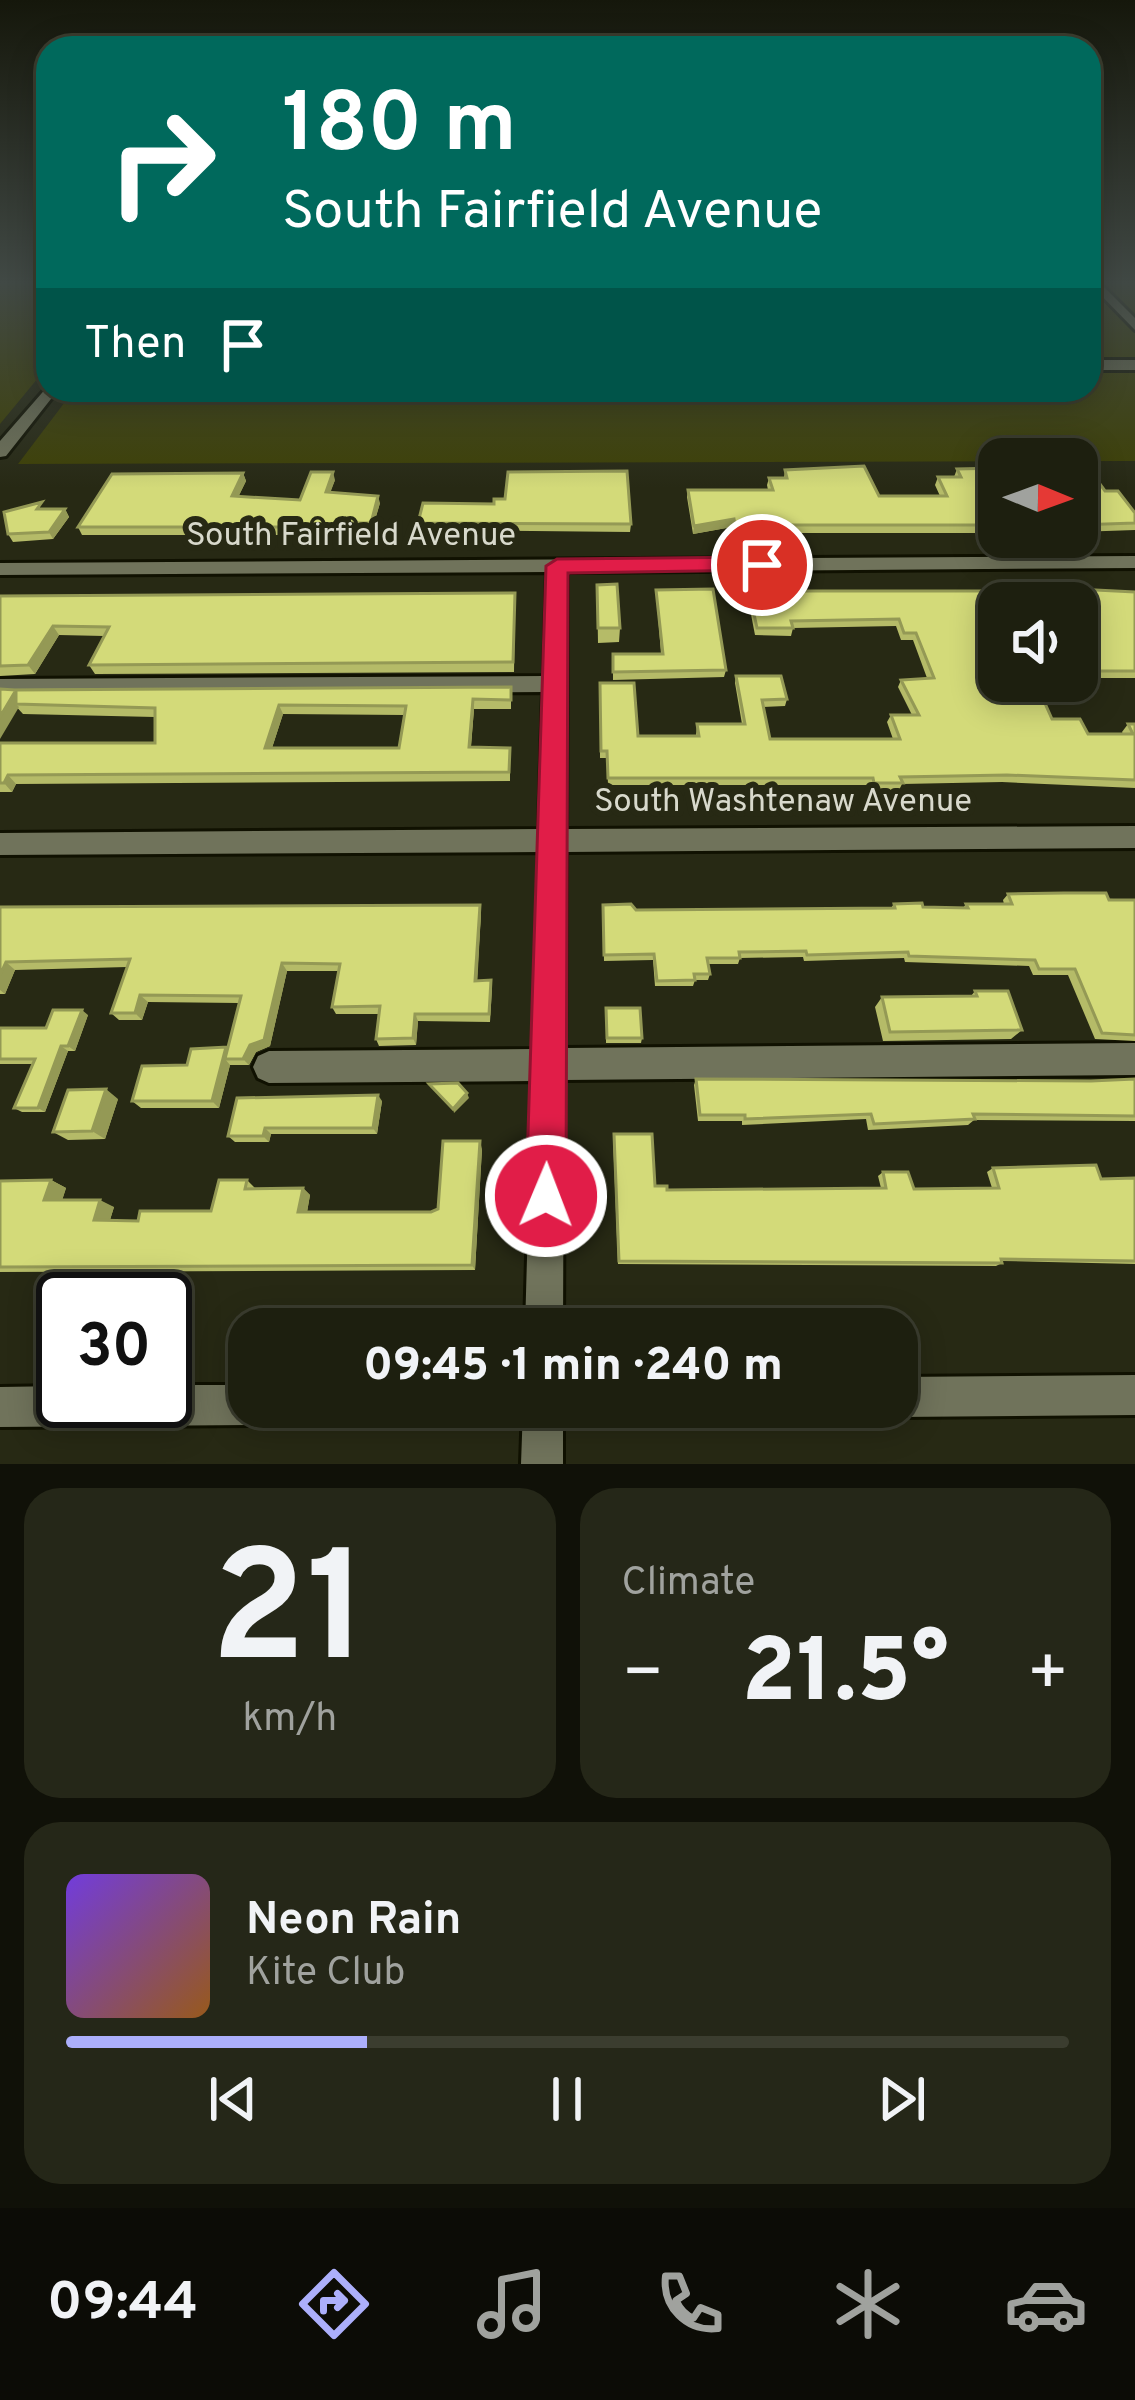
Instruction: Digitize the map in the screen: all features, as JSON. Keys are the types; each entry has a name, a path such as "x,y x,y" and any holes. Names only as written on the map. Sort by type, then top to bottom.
{"street":[{"path":"1101,365 1135,365"},
{"path":"0,452 40,402"},
{"name":"South Fairfield Avenue","path":"0,569 1135,562"},
{"path":"544,1308 557,566"},
{"path":"0,687 555,684"},
{"name":"South Washtenaw Avenue","path":"0,844 1135,837"},
{"path":"268,1067 1135,1059"},
{"path":"918,1397 1135,1395"},
{"path":"0,1407 228,1405"},
{"path":"542,1464 543,1428"}],"shaded area":[{"path":"0,351 36,351 36,380 0,424"},
{"path":"1101,351 1135,351 1135,461 1098,461 1098,438 978,438 978,461 18,464 65,402 1101,402"}],"building":[{"path":"864,466 879,496 947,496 938,477 961,477 957,469 978,468 978,525 735,525 734,519 694,526 688,490 773,490 769,478 787,478 785,470"},
{"path":"627,471 631,524 418,523 423,503 494,504 494,499 505,499 508,472"},
{"path":"311,472 333,472 326,492 378,496 371,523 336,523 333,534 306,534 308,527 78,527 112,474 243,473 232,496 300,500"},
{"path":"1098,481 1105,491 1118,491 1135,513 1135,523 1098,524"},
{"path":"42,502 37,509 65,509 49,532 8,534 4,512"},
{"path":"617,584 620,628 598,628 597,585"},
{"path":"713,589 726,670 613,672 613,654 663,654 656,590"},
{"path":"1098,590 1135,592 1135,671 1098,671"},
{"path":"749,591 978,591 978,702 1044,702 1052,719 1080,719 1088,734 1133,734 1128,724 1135,724 1135,780 1007,775 900,777 903,783 874,783 873,778 608,778 607,751 601,751 600,683 634,683 638,736 699,736 697,724 745,724 736,676 781,676 787,699 762,700 770,739 900,739 891,715 919,715 901,680 934,678 916,633 904,633 899,619 791,621 793,628 757,628"},
{"path":"515,593 513,662 89,665 109,627 53,626 28,665 0,666 0,596"},
{"path":"511,687 511,700 473,699 469,747 510,748 509,772 8,775 0,783 0,743 155,743 155,708 16,704 16,690","holes":["279,705 406,706 399,748 265,748"]},
{"path":"0,689 16,690 0,717"},
{"path":"1106,893 1109,900 1135,900 1135,1035 1102,1033 1075,969 1039,969 1035,960 909,956 908,952 739,952 740,958 707,958 710,974 694,974 695,980 657,981 654,954 604,955 603,905 631,904 636,910 895,908 894,904 922,903 923,907 968,908 966,904 1012,904 1008,894"},
{"path":"480,905 475,981 491,980 489,1014 415,1014 413,1038 376,1039 380,1006 332,1007 340,964 282,963 264,1040 250,1045 243,1059 225,1059 241,996 140,995 135,1013 111,1013 130,959 6,962 0,975 0,907"},
{"path":"975,991 1008,991 1022,1030 890,1032 882,997 977,996"},
{"path":"606,1008 640,1008 642,1038 607,1038"},
{"path":"53,1010 82,1010 68,1046 61,1046 38,1108 14,1108 35,1059 0,1059 0,1028 46,1028"},
{"path":"226,1047 212,1101 132,1101 142,1066 187,1065 191,1049"},
{"path":"696,1079 1135,1079 1135,1116 973,1114 975,1119 874,1124 871,1114 745,1119 745,1115 700,1115"},
{"path":"458,1083 467,1093 453,1109 429,1084"},
{"path":"106,1089 92,1131 53,1132 68,1090"},
{"path":"378,1095 373,1128 265,1128 263,1136 228,1136 237,1098"},
{"path":"614,1134 652,1134 655,1186 667,1186 667,1190 886,1188 883,1172 908,1172 914,1189 999,1188 993,1168 1096,1165 1101,1179 1135,1178 1135,1261 619,1261"},
{"path":"443,1141 480,1141 472,1265 0,1267 0,1181 51,1180 44,1200 100,1200 94,1220 138,1221 140,1211 211,1211 219,1180 247,1180 245,1189 303,1188 298,1212 431,1212 438,1209"}],"route":[{"path":"546,1196 557,566 762,565"}]}
